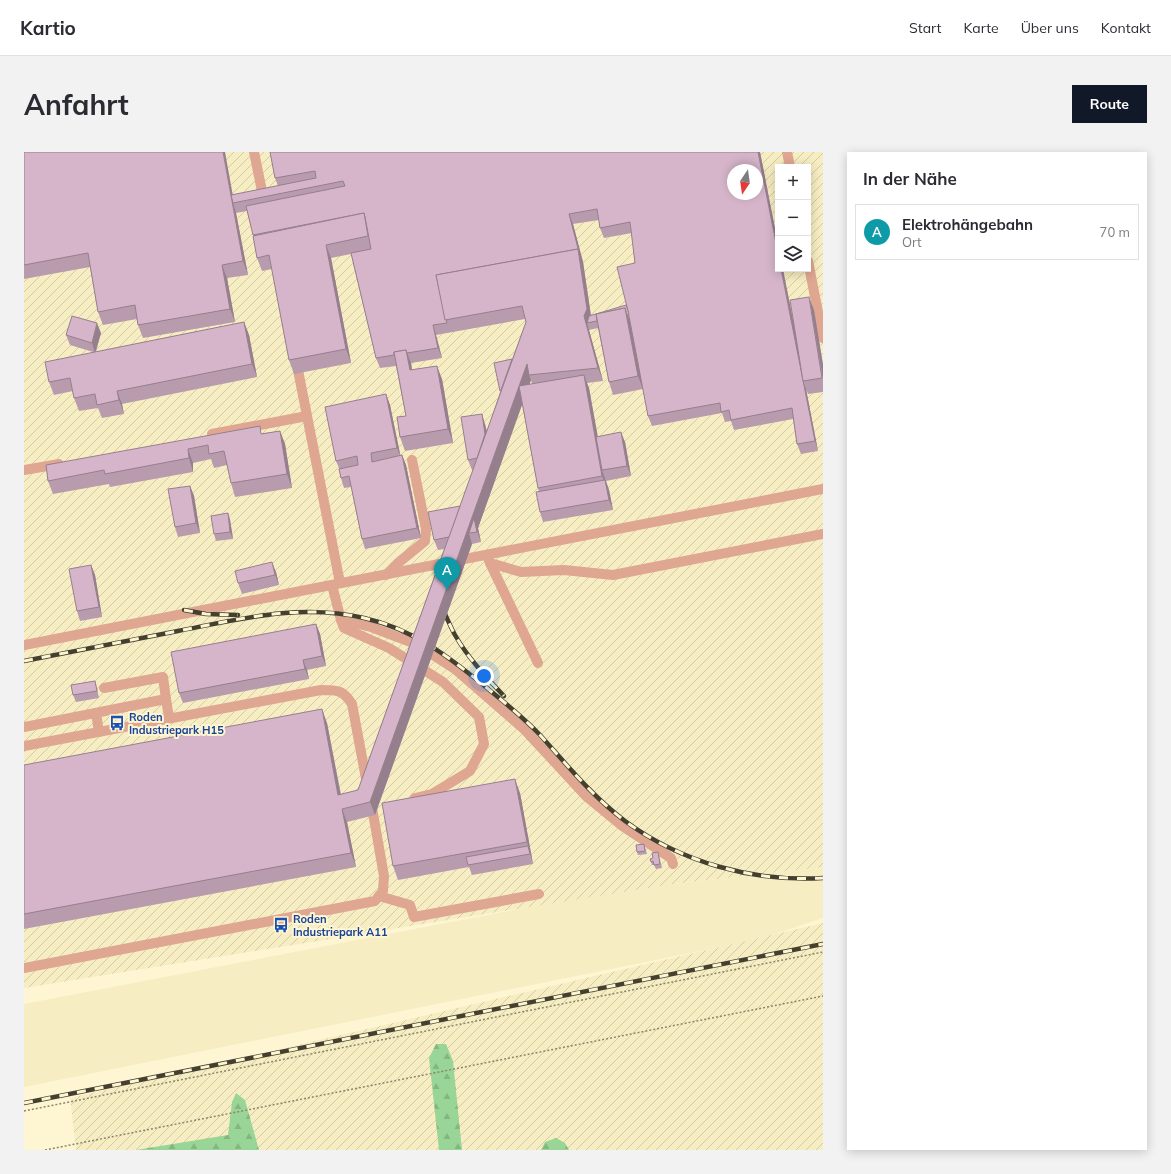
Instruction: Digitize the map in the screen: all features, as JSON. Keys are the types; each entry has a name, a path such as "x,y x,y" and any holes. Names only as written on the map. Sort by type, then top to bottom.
{"street":[{"path":"254,152 266,214"},
{"path":"787,152 789,164"},
{"path":"810,272 823,338"},
{"path":"293,346 307,416 341,620 344,628 389,648 442,682 479,717 484,744 470,772 432,794 402,802"},
{"path":"205,436 307,416"},
{"path":"386,575 424,541 426,529 412,460"},
{"path":"24,470 71,461"},
{"path":"24,645 196,613 336,584 488,559 823,489"},
{"path":"488,559 521,572 564,570 613,575 823,534"},
{"path":"488,559 538,663"},
{"path":"341,620 371,627 416,644 455,669 525,730 587,797 621,825 671,858 673,864"},
{"path":"104,688 163,677 169,718"},
{"path":"24,746 321,690 337,690 346,694 352,704 384,876 382,892 375,901 24,968"},
{"path":"24,727 166,699"},
{"path":"96,713 100,732"},
{"path":"379,896 410,905 414,917 539,894"}],"path":[{"path":"24,1111 823,952"},
{"path":"45,1150 823,996"}],"shaded area":[{"path":"24,152 823,152 823,867 673,884 24,988"},
{"path":"823,867 823,918 760,939 24,1087 24,1004 607,892"},
{"path":"823,923 823,1150 76,1150 70,1098"}],"green space":[{"path":"436,1044 446,1044 453,1061 462,1150 439,1150 429,1058"},
{"path":"236,1093 245,1100 259,1150 136,1150 228,1135 232,1102"},
{"path":"556,1138 565,1143 569,1150 541,1150 545,1142"}],"building":[{"path":"24,152 223,152 243,261 222,265 230,309 138,325 135,305 98,312 88,253 24,265"},
{"path":"270,152 758,152 760,164 727,164 727,200 763,200 763,177 775,238 775,272 782,272 815,441 797,444 792,408 731,420 729,410 721,412 720,403 648,416 628,311 617,267 635,263 630,222 600,228 597,209 569,214 579,252 578,249 436,275 447,323 433,325 438,348 407,353 406,350 394,352 394,355 376,358 351,253 371,249 364,213 253,235 246,206 345,186 343,181 233,203 231,195 316,178 315,171 275,178"},
{"path":"364,213 368,236 326,245 346,349 289,360 269,255 257,258 253,236"},
{"path":"578,249 587,309 584,316 598,368 529,375 527,364 370,802 342,809 351,853 24,914 24,765 322,709 338,795 358,790 526,322 522,306 445,320 436,275"},
{"path":"809,297 822,378 803,381 790,300"},
{"path":"626,305 629,314 627,315 625,308 596,314"},
{"path":"625,308 638,376 609,382 596,314"},
{"path":"596,314 597,321 587,323 589,316"},
{"path":"72,316 97,323 92,343 66,335"},
{"path":"244,322 252,364 117,391 119,400 97,405 95,394 74,398 70,378 49,382 45,362"},
{"path":"406,350 410,370 437,366 448,429 400,437 397,417 406,416 394,352"},
{"path":"512,359 501,390 500,391 494,363"},
{"path":"584,375 602,476 538,488 519,386"},
{"path":"386,394 397,448 371,453 372,462 402,455 417,528 362,539 349,476 341,478 339,469 358,465 357,456 336,461 325,407"},
{"path":"482,414 485,434 477,458 468,460 461,417"},
{"path":"260,426 261,434 280,431 287,474 231,483 224,451 209,454 208,445 188,449 189,458 105,474 104,470 48,481 46,465"},
{"path":"621,432 627,466 602,470 596,437"},
{"path":"605,480 609,500 540,512 536,492"},
{"path":"190,486 196,523 175,527 168,489"},
{"path":"460,506 449,537 434,540 428,512"},
{"path":"228,513 230,532 214,534 211,516"},
{"path":"474,518 477,532 469,533"},
{"path":"272,562 275,575 238,583 235,571"},
{"path":"91,565 99,607 77,611 69,569"},
{"path":"316,624 322,656 303,660 305,669 179,693 171,652"},
{"path":"95,681 97,691 73,695 71,685"},
{"path":"515,779 527,842 393,866 382,803"},
{"path":"644,844 645,851 637,852 636,845"},
{"path":"528,846 530,854 468,865 466,857"},
{"path":"658,852 660,864 654,865 653,861 651,862 650,859 653,858 652,853"}],"railway":[{"path":"442,607 453,632 466,652 504,696"},
{"path":"184,610 206,614 238,615"},
{"path":"24,661 271,614 317,612 364,618 398,629 429,645 458,665 501,699 528,723 613,812 647,836 694,859 719,867 771,877 823,878"},
{"path":"24,1103 823,944"}],"place":[{"name":"Elektrohängebahn","path":"447,590"},
{"name":"Roden Industriepark H15","path":"117,723"},
{"name":"Roden Industriepark A11","path":"281,925"}]}
